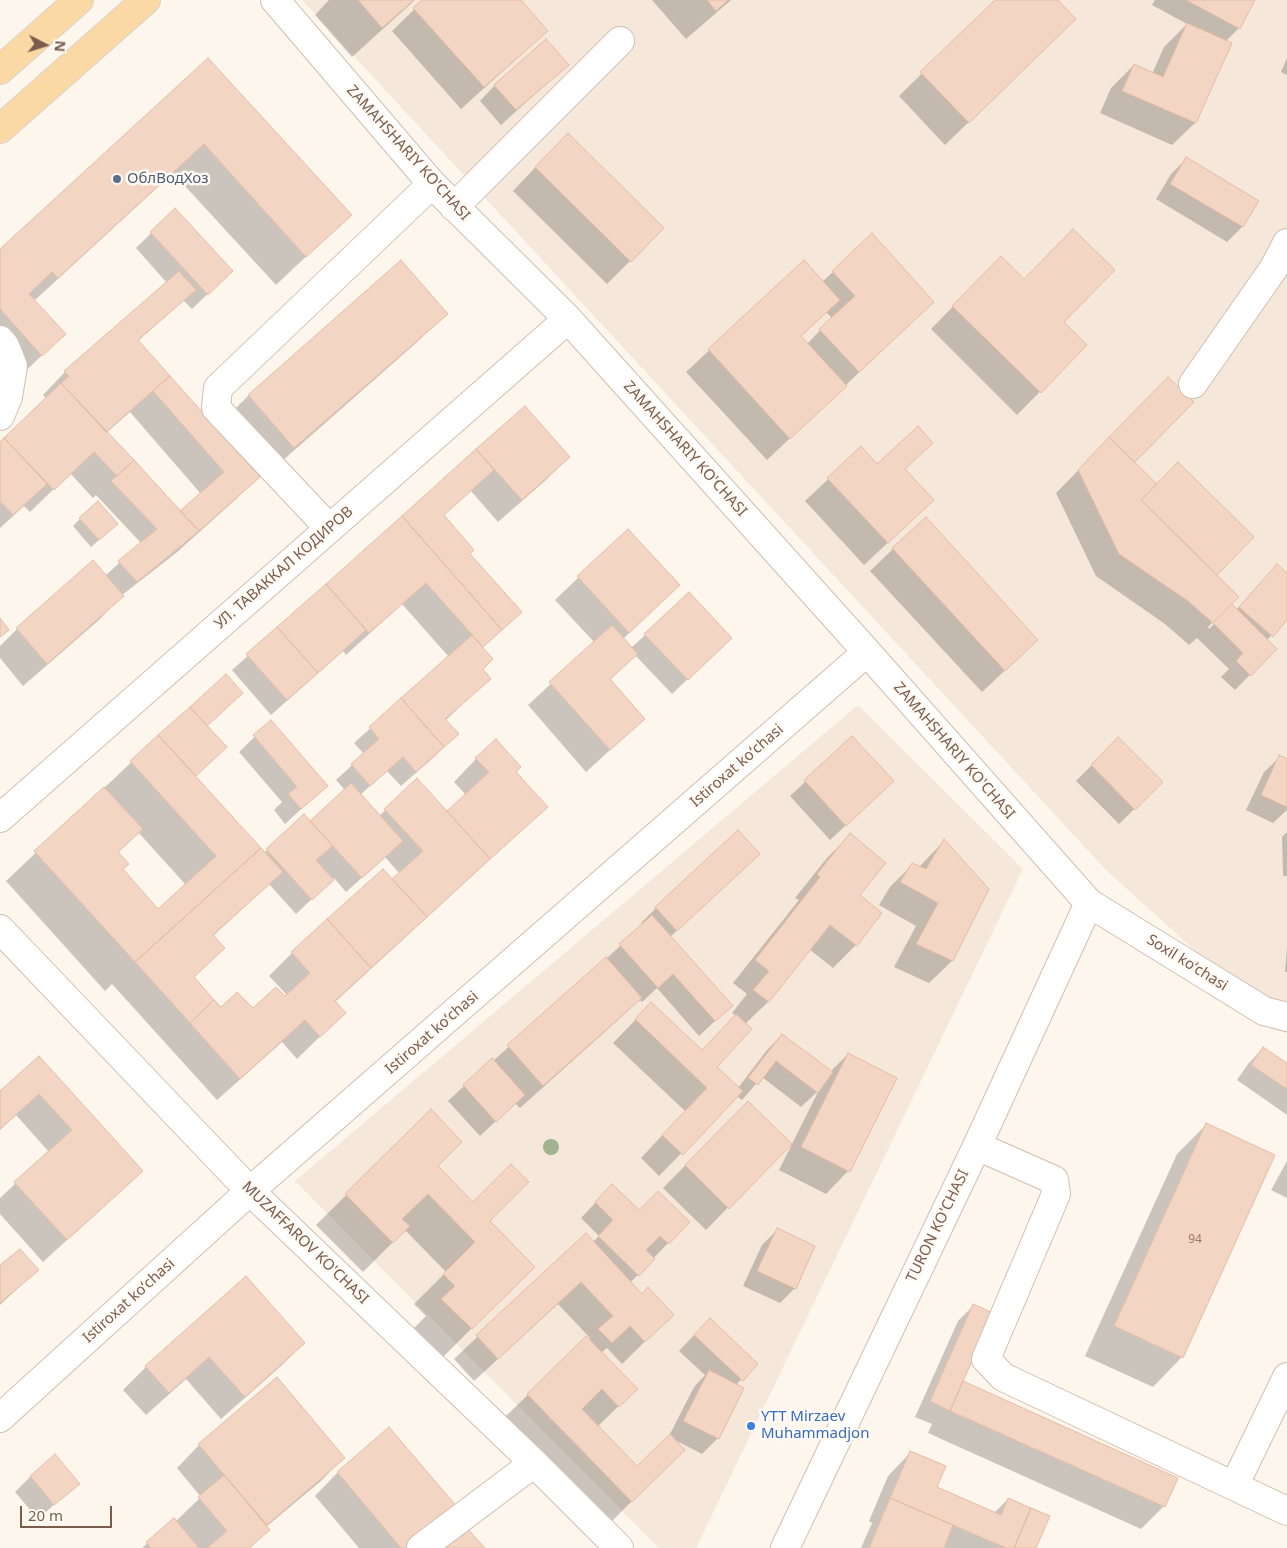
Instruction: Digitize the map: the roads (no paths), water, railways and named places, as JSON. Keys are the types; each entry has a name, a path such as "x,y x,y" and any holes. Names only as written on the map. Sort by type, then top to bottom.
{"main road":[{"path":"0,70 79,0"},
{"path":"0,128 146,0"}],"street":[{"name":"ZAMAHSHARIY KO'CHASI","path":"275,0 432,184 568,319 868,652 1089,903"},
{"path":"454,207 620,41"},
{"path":"329,528 216,408 218,388 432,184"},
{"path":"1193,384 1280,273 1287,243"},
{"name":"УЛ. ТАВАККАЛ КОДИРОВ","path":"0,818 568,319"},
{"path":"0,340 5,346 13,366 8,397 0,416"},
{"name":"Istiroxat koʻchasi","path":"0,1418 250,1191 868,652"},
{"name":"Soxil koʻchasi","path":"1089,903 1264,1011 1287,1017"},
{"name":"TURON KO'CHASI","path":"785,1548 977,1146 1089,903"},
{"name":"MUZAFFAROV KO'CHASI","path":"0,929 250,1191 534,1463 619,1548"},
{"path":"977,1146 1054,1180 1056,1194 986,1358 1003,1377 1287,1511"},
{"path":"1234,1486 1287,1377"},
{"path":"421,1548 534,1463"}],"place":[{"name":"ОблВодХоз","path":"117,179"},
{"name":"YTT Mirzaev Muhammadjon","path":"751,1426"}]}
